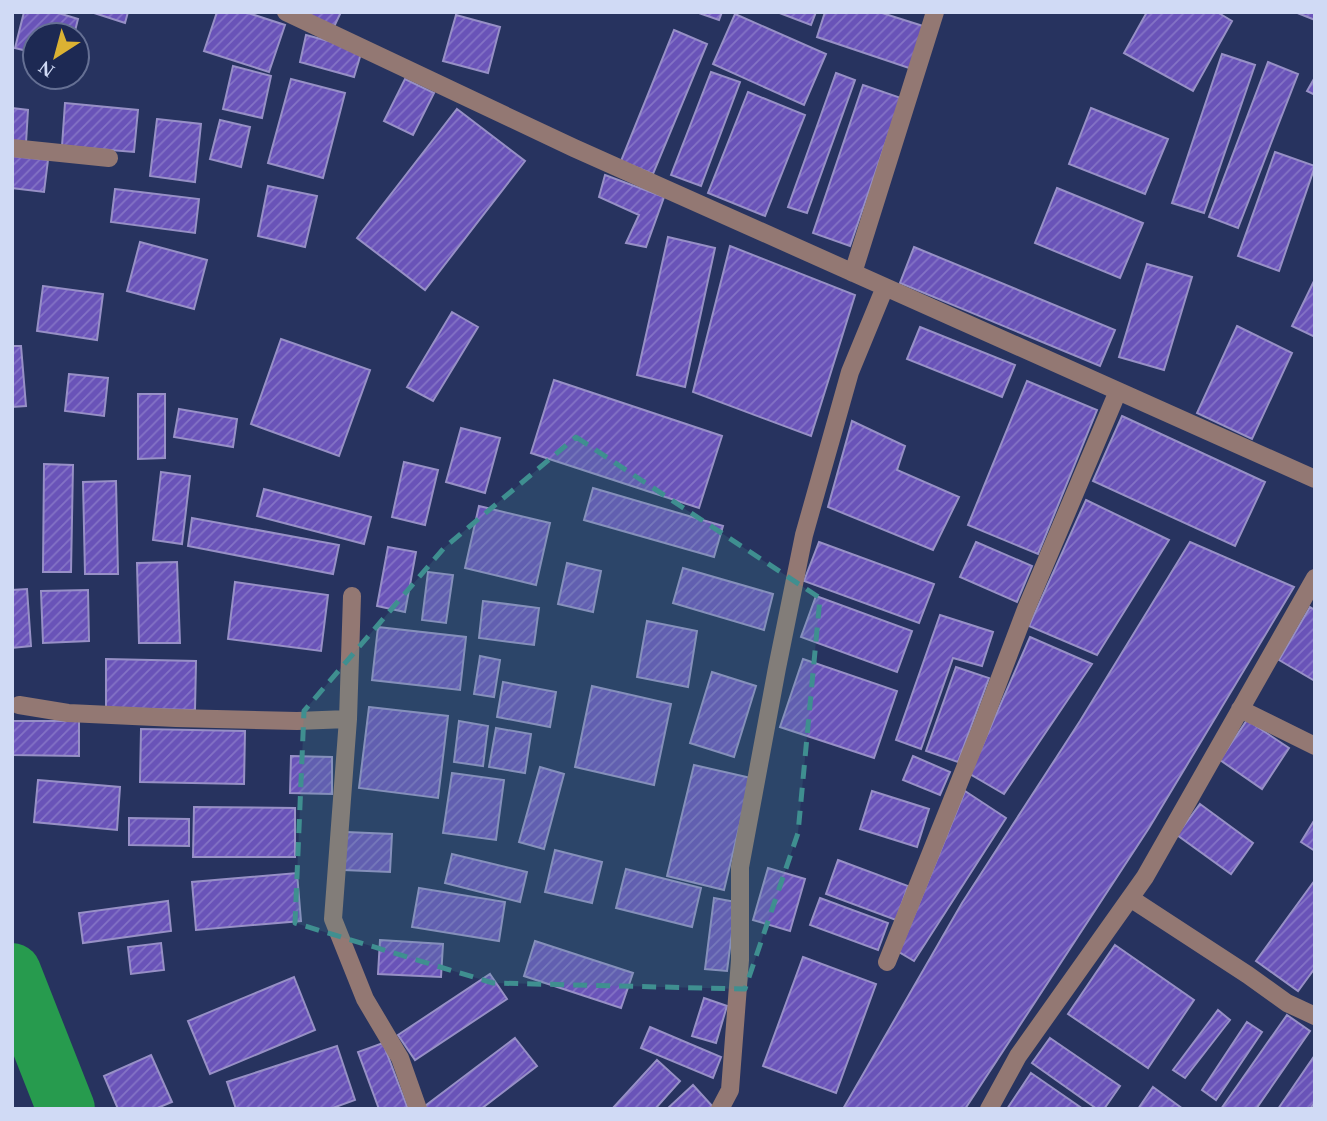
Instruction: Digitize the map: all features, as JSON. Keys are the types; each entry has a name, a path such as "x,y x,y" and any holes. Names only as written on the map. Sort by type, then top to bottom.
{"street":[{"path":"286,12 574,148 1315,479"},
{"path":"853,272 934,12"},
{"path":"12,148 109,158"},
{"path":"720,1109 730,1090 740,960 740,867 776,668 804,535 850,372 885,287"},
{"path":"887,962 1026,609 1118,391"},
{"path":"989,1109 1018,1056 1145,877 1315,578"},
{"path":"352,596 348,719 333,919 365,999 400,1058 418,1109"},
{"path":"19,705 68,713 176,718 297,721 348,719"},
{"path":"1240,709 1315,746"},
{"path":"1130,898 1287,1003 1315,1016"}],"highlighted area":[{"path":"576,437 820,598 798,833 745,989 493,983 295,923 304,711 444,548"}],"building":[{"path":"24,12 55,12 78,19 78,21 22,21"},
{"path":"91,12 128,12 125,23"},
{"path":"217,12 245,12 285,25 269,72 204,51"},
{"path":"300,12 341,12 333,29"},
{"path":"696,12 722,12 719,20"},
{"path":"777,12 816,12 811,25"},
{"path":"825,12 879,12 926,27 912,69 817,37"},
{"path":"1147,12 1217,12 1232,21 1193,91 1124,53"},
{"path":"1295,12 1315,12 1315,20"},
{"path":"735,14 826,54 804,105 713,64"},
{"path":"456,15 500,27 488,73 443,61"},
{"path":"21,24 21,50 15,48"},
{"path":"674,30 707,44 653,174 621,161"},
{"path":"306,35 362,50 354,77 300,62"},
{"path":"1222,54 1255,65 1204,213 1172,203"},
{"path":"1268,62 1298,74 1238,228 1209,217"},
{"path":"233,66 271,76 262,118 223,109"},
{"path":"711,72 740,82 701,186 671,175"},
{"path":"836,73 855,80 807,213 788,207"},
{"path":"1315,77 1315,95 1307,91"},
{"path":"291,79 345,93 323,178 268,163"},
{"path":"405,79 434,93 413,135 384,121"},
{"path":"863,85 901,98 850,246 813,233"},
{"path":"748,92 805,115 765,216 708,193"},
{"path":"65,103 138,110 134,152 62,146"},
{"path":"12,108 28,110 26,143 12,142"},
{"path":"1091,108 1168,139 1145,194 1069,164"},
{"path":"457,109 525,161 425,290 357,238"},
{"path":"157,119 201,124 195,182 150,176"},
{"path":"220,120 250,127 241,167 210,159"},
{"path":"1275,152 1315,166 1279,271 1238,256"},
{"path":"12,156 48,160 44,192 12,188"},
{"path":"605,175 664,197 646,247 626,243 639,215 599,197"},
{"path":"268,186 317,196 305,247 258,236"},
{"path":"1057,188 1143,223 1120,278 1035,243"},
{"path":"115,189 199,199 195,233 111,222"},
{"path":"668,237 715,248 685,387 637,375"},
{"path":"140,242 207,260 194,309 127,291"},
{"path":"730,246 855,295 811,436 693,392"},
{"path":"914,247 1115,330 1100,366 900,283"},
{"path":"1147,264 1192,277 1164,370 1119,357"},
{"path":"1315,279 1315,337 1292,326"},
{"path":"43,286 103,294 97,340 37,331"},
{"path":"452,312 478,327 433,401 407,387"},
{"path":"1237,326 1292,353 1252,439 1197,413"},
{"path":"920,327 1015,365 1002,397 907,359"},
{"path":"281,339 370,370 339,456 251,424"},
{"path":"12,346 21,346 26,406 12,407"},
{"path":"69,374 108,378 104,416 65,411"},
{"path":"554,380 722,436 699,508 531,453"},
{"path":"1027,381 1097,410 1038,554 968,525"},
{"path":"138,394 165,394 165,458 138,459"},
{"path":"179,409 237,419 233,447 174,437"},
{"path":"1122,416 1265,482 1235,546 1093,481"},
{"path":"852,421 905,446 897,470 959,497 933,550 828,507"},
{"path":"461,428 500,438 485,493 446,482"},
{"path":"404,462 438,470 425,525 392,517"},
{"path":"44,464 73,465 71,572 43,572"},
{"path":"161,472 190,476 182,544 153,540"},
{"path":"116,481 118,574 85,574 83,482"},
{"path":"593,488 723,526 714,557 584,520"},
{"path":"264,489 371,517 364,544 257,516"},
{"path":"1086,500 1169,540 1097,655 1029,626"},
{"path":"479,506 550,523 536,585 465,568"},
{"path":"192,518 339,545 333,574 188,546"},
{"path":"819,542 934,584 919,623 804,581"},
{"path":"976,542 1032,566 1017,602 960,577"},
{"path":"1190,542 1294,587 1149,828 965,1109 843,1109 962,903 1080,721"},
{"path":"388,547 416,552 405,612 377,606"},
{"path":"177,562 180,643 139,643 137,563"},
{"path":"567,563 601,571 593,612 558,604"},
{"path":"683,568 773,594 764,630 673,603"},
{"path":"428,572 453,575 446,623 422,620"},
{"path":"235,582 328,595 321,651 228,639"},
{"path":"27,589 31,646 12,648 12,590"},
{"path":"88,590 89,641 43,643 41,591"},
{"path":"816,596 912,631 897,672 801,637"},
{"path":"483,601 539,608 534,645 479,638"},
{"path":"1310,607 1315,610 1315,681 1279,660"},
{"path":"940,615 993,632 982,666 953,658 921,749 896,740"},
{"path":"647,621 697,631 688,687 637,677"},
{"path":"378,627 466,637 460,690 372,680"},
{"path":"1030,637 1092,664 1004,794 970,774"},
{"path":"480,656 500,660 494,697 474,694"},
{"path":"106,659 196,661 195,710 106,708"},
{"path":"803,659 897,691 874,758 780,727"},
{"path":"956,667 989,678 958,762 926,751"},
{"path":"712,672 756,686 734,757 690,743"},
{"path":"503,682 556,692 550,727 497,717"},
{"path":"592,686 671,704 654,785 575,767"},
{"path":"369,707 448,716 438,798 359,788"},
{"path":"1247,720 1289,748 1262,789 1220,760"},
{"path":"12,721 79,721 79,756 12,755"},
{"path":"459,721 488,726 483,766 454,762"},
{"path":"496,728 531,734 525,773 489,767"},
{"path":"141,729 245,731 244,784 140,782"},
{"path":"291,756 332,757 332,794 290,793"},
{"path":"913,756 950,772 940,795 903,780"},
{"path":"694,765 751,778 724,890 667,876"},
{"path":"540,767 564,774 544,849 519,842"},
{"path":"452,773 504,780 496,840 443,833"},
{"path":"38,780 120,787 117,830 34,822"},
{"path":"872,791 929,809 917,847 860,829"},
{"path":"965,791 1006,818 914,961 899,952"},
{"path":"1200,804 1253,843 1231,874 1177,835"},
{"path":"194,807 295,808 295,857 193,857"},
{"path":"129,818 189,819 189,846 129,845"},
{"path":"1315,819 1315,851 1301,842"},
{"path":"346,832 392,834 390,872 344,870"},
{"path":"555,850 602,862 592,903 545,892"},
{"path":"452,854 527,872 520,902 445,883"},
{"path":"838,860 908,886 896,920 826,894"},
{"path":"768,868 805,879 790,931 753,920"},
{"path":"626,869 701,888 692,927 616,908"},
{"path":"297,873 301,921 196,930 192,882"},
{"path":"1315,880 1315,968 1298,991 1256,961"},
{"path":"419,888 505,902 499,941 412,927"},
{"path":"714,898 736,902 727,971 705,969"},
{"path":"820,898 888,923 878,950 810,925"},
{"path":"168,901 171,931 83,943 79,913"},
{"path":"380,940 443,944 441,977 378,974"},
{"path":"535,941 633,973 621,1008 524,976"},
{"path":"161,943 164,970 131,974 128,947"},
{"path":"1115,945 1194,1000 1148,1068 1068,1014"},
{"path":"803,957 876,984 836,1093 763,1066"},
{"path":"490,974 507,999 415,1060 398,1035"},
{"path":"294,977 315,1030 210,1074 188,1021"},
{"path":"704,998 727,1006 716,1043 692,1036"},
{"path":"1218,1010 1230,1020 1185,1078 1173,1070"},
{"path":"1287,1015 1310,1031 1256,1109 1221,1109"},
{"path":"1247,1022 1262,1032 1216,1100 1202,1090"},
{"path":"650,1027 721,1057 713,1078 641,1048"},
{"path":"515,1038 537,1066 481,1109 421,1109"},
{"path":"1050,1038 1120,1086 1104,1109 1097,1109 1032,1063"},
{"path":"383,1043 408,1109 379,1109 358,1052"},
{"path":"337,1046 355,1100 330,1109 236,1109 227,1082"},
{"path":"151,1055 172,1102 155,1109 118,1109 104,1076"},
{"path":"1315,1055 1315,1102 1310,1109 1278,1109"},
{"path":"657,1060 680,1081 655,1109 612,1109"},
{"path":"1031,1073 1083,1109 1007,1109"},
{"path":"693,1085 712,1109 667,1109"},
{"path":"1153,1087 1183,1109 1138,1109"}],"waterway":[{"path":"12,972 66,1109"}]}
